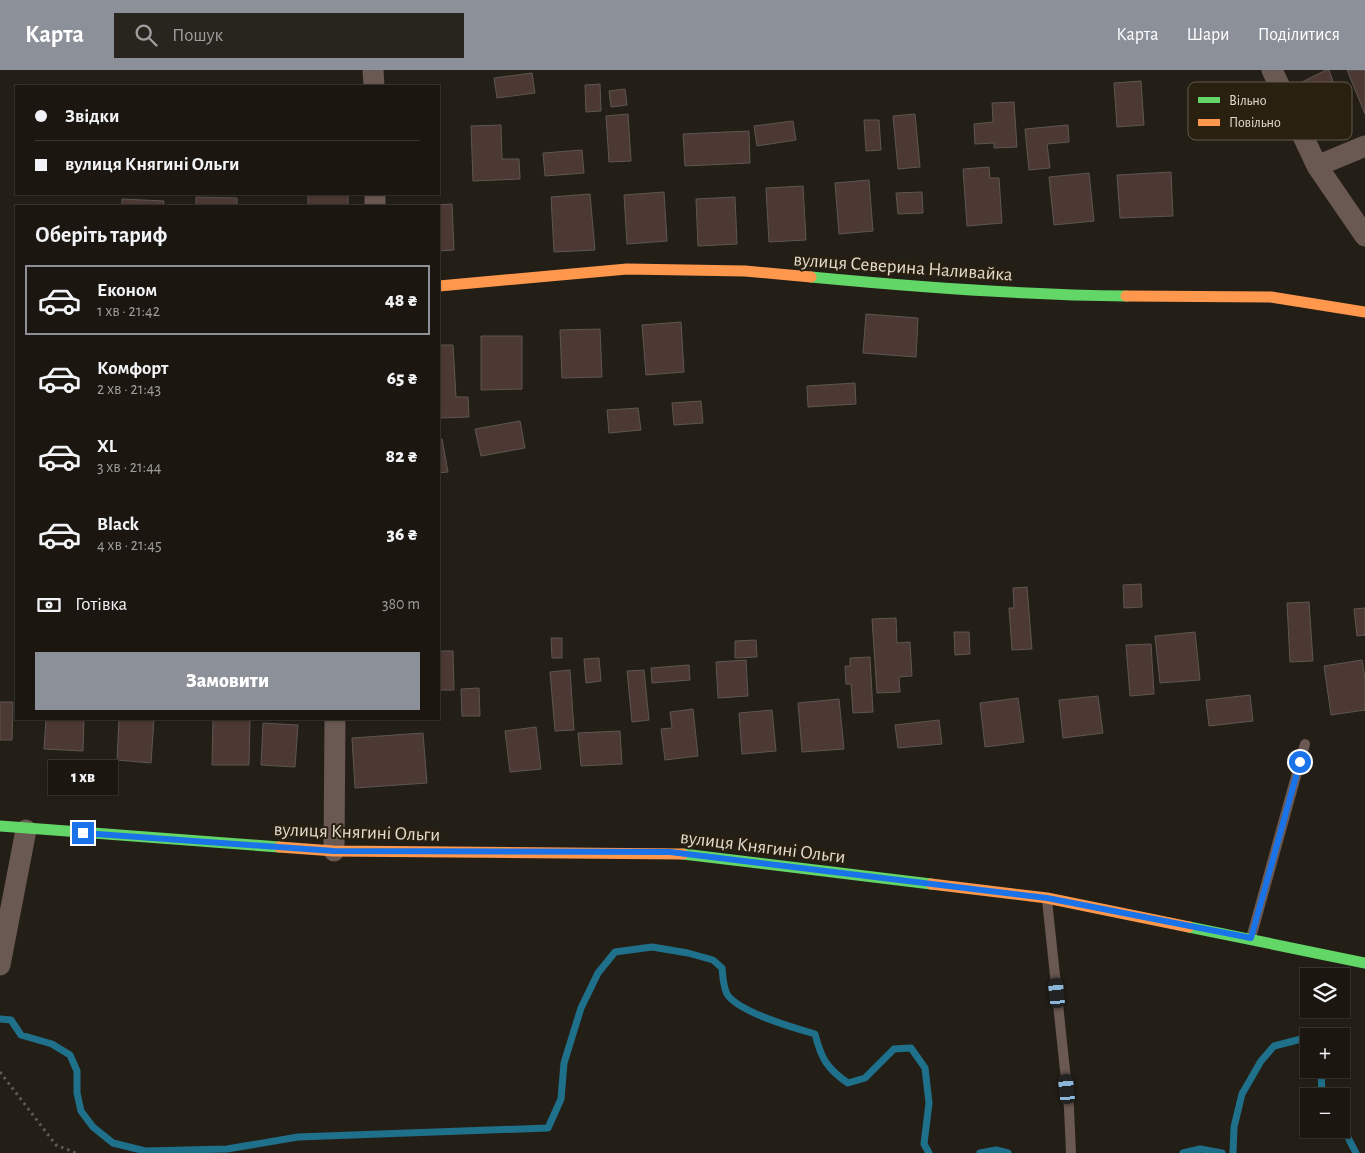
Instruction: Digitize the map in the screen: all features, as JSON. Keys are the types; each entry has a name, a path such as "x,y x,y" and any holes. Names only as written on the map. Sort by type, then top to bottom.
{"street":[{"path":"373,70 374,85"},
{"path":"1272,70 1278,82"},
{"path":"1304,140 1316,166 1365,236"},
{"path":"1316,166 1365,146"},
{"name":"вулиця Северина Наливайка","path":"440,286 627,269 744,271 882,284 1066,295 1271,297 1365,312"},
{"path":"334,851 335,720"},
{"name":"вулиця Княгині Ольги","path":"0,826 26,830 334,851 670,852 1047,898 1251,938 1365,963"},
{"path":"0,965 26,830"}],"lane":[{"path":"1251,938 1305,744"},
{"path":"1047,898 1069,1108 1070,1153"}],"path":[{"path":"0,1072 56,1145 76,1153"}],"building":[{"path":"1329,70 1333,82 1302,82"},
{"path":"1347,70 1365,70 1365,114 1352,82"},
{"path":"532,73 535,93 497,98 494,78"},
{"path":"1141,81 1144,125 1117,127 1114,83"},
{"path":"600,84 601,111 586,112 585,85"},
{"path":"625,89 627,105 611,107 609,91"},
{"path":"1014,102 1017,147 994,148 994,143 975,144 974,124 993,122 992,103"},
{"path":"628,114 631,161 609,162 606,116"},
{"path":"915,114 920,167 898,169 893,116"},
{"path":"864,120 879,120 881,150 866,151"},
{"path":"793,121 796,140 757,146 754,126"},
{"path":"501,125 502,159 519,159 520,179 473,181 471,126"},
{"path":"1068,125 1069,142 1047,144 1050,168 1029,170 1025,129"},
{"path":"749,131 750,163 685,166 683,134"},
{"path":"582,150 584,173 545,176 543,153"},
{"path":"989,167 990,178 999,178 1002,223 967,226 963,169"},
{"path":"1171,172 1173,216 1120,218 1117,175"},
{"path":"1089,173 1094,221 1054,225 1049,177"},
{"path":"869,180 873,231 839,234 835,183"},
{"path":"803,186 806,240 769,242 766,188"},
{"path":"664,192 667,241 627,244 624,195"},
{"path":"922,192 923,213 898,214 896,193"},
{"path":"590,194 595,250 554,252 551,197"},
{"path":"308,195 348,195 348,205 308,205"},
{"path":"196,197 237,198 237,205 196,205"},
{"path":"735,197 737,244 698,246 696,199"},
{"path":"122,199 164,201 163,205 122,205"},
{"path":"452,204 454,250 440,251 440,205 435,205"},
{"path":"866,314 918,318 916,357 863,353"},
{"path":"681,322 684,372 646,375 642,325"},
{"path":"600,329 602,377 562,378 560,330"},
{"path":"481,336 522,336 522,389 481,390"},
{"path":"440,345 453,345 456,397 468,397 469,417 441,418"},
{"path":"855,383 856,404 808,407 807,386"},
{"path":"701,401 703,423 674,425 672,403"},
{"path":"638,408 641,430 609,433 607,410"},
{"path":"520,421 525,448 481,456 475,429"},
{"path":"440,439 442,439 448,472 440,473"},
{"path":"1141,584 1142,607 1124,608 1123,585"},
{"path":"1027,587 1032,649 1012,650 1009,608 1014,608 1013,588"},
{"path":"1309,602 1313,661 1290,662 1287,603"},
{"path":"1365,608 1365,635 1357,636 1354,609"},
{"path":"896,618 897,643 910,642 912,676 899,677 900,692 877,693 872,619"},
{"path":"954,632 969,632 970,654 955,655"},
{"path":"1195,632 1200,680 1160,683 1155,636"},
{"path":"551,638 562,638 562,658 552,658"},
{"path":"756,640 757,657 735,658 735,641"},
{"path":"1151,644 1154,694 1130,696 1126,645"},
{"path":"440,651 453,651 454,690 440,690"},
{"path":"870,657 873,712 853,713 851,684 846,684 845,666 850,666 850,658"},
{"path":"599,658 601,681 586,683 584,659"},
{"path":"746,660 748,696 718,698 716,662"},
{"path":"1362,660 1365,679 1365,710 1331,715 1324,666"},
{"path":"689,665 690,680 652,683 651,668"},
{"path":"570,670 574,730 555,731 550,672"},
{"path":"644,670 649,720 632,722 627,671"},
{"path":"479,688 480,716 462,716 461,689"},
{"path":"1250,695 1253,721 1209,726 1206,700"},
{"path":"1098,696 1103,733 1063,738 1059,700"},
{"path":"1018,698 1024,742 985,747 980,703"},
{"path":"839,699 844,749 802,752 798,703"},
{"path":"0,702 13,702 12,740 0,740"},
{"path":"693,709 698,756 665,760 661,729 672,728 670,712"},
{"path":"772,710 776,751 742,754 739,713"},
{"path":"46,720 84,720 83,751 44,749"},
{"path":"119,720 154,720 151,763 117,760"},
{"path":"213,720 250,720 249,765 212,765"},
{"path":"939,720 942,744 898,748 895,725"},
{"path":"263,723 298,725 295,767 261,765"},
{"path":"536,727 541,769 510,772 505,731"},
{"path":"620,731 622,764 581,766 578,733"},
{"path":"423,733 427,783 355,788 352,738"}],"waterway":[{"path":"0,1019 11,1020 21,1035 52,1044 70,1055 77,1071 77,1093 81,1111 93,1127 113,1143 145,1151 227,1149 298,1137 548,1128 561,1099 564,1063 581,1008 598,973 615,952 652,947 688,953 713,960 722,968 726,991 733,1001 754,1013 815,1034 820,1050 830,1068 848,1083 865,1078 894,1049 911,1048 925,1068 929,1103 924,1144 929,1153"},
{"path":"1233,1153 1234,1127 1242,1094 1261,1061 1274,1046 1300,1039"},
{"path":"1321,1078 1322,1088"},
{"path":"1348,1138 1356,1153"},
{"path":"1183,1153 1200,1149 1222,1153"},
{"path":"980,1153 996,1150 1008,1153"}],"traffic: fast":[{"path":"811,277 968,290 1126,296"},
{"path":"0,826 279,847"},
{"path":"683,854 931,884"},
{"path":"1189,927 1365,963"}],"traffic: slow":[{"path":"440,286 627,269 745,271 811,277"},
{"path":"1126,296 1271,297 1365,312"},
{"path":"279,847 334,851 683,854"},
{"path":"931,884 1047,898 1189,927"}],"route":[{"path":"83,833 334,851 670,852 1047,898 1251,938 1300,762"}]}
